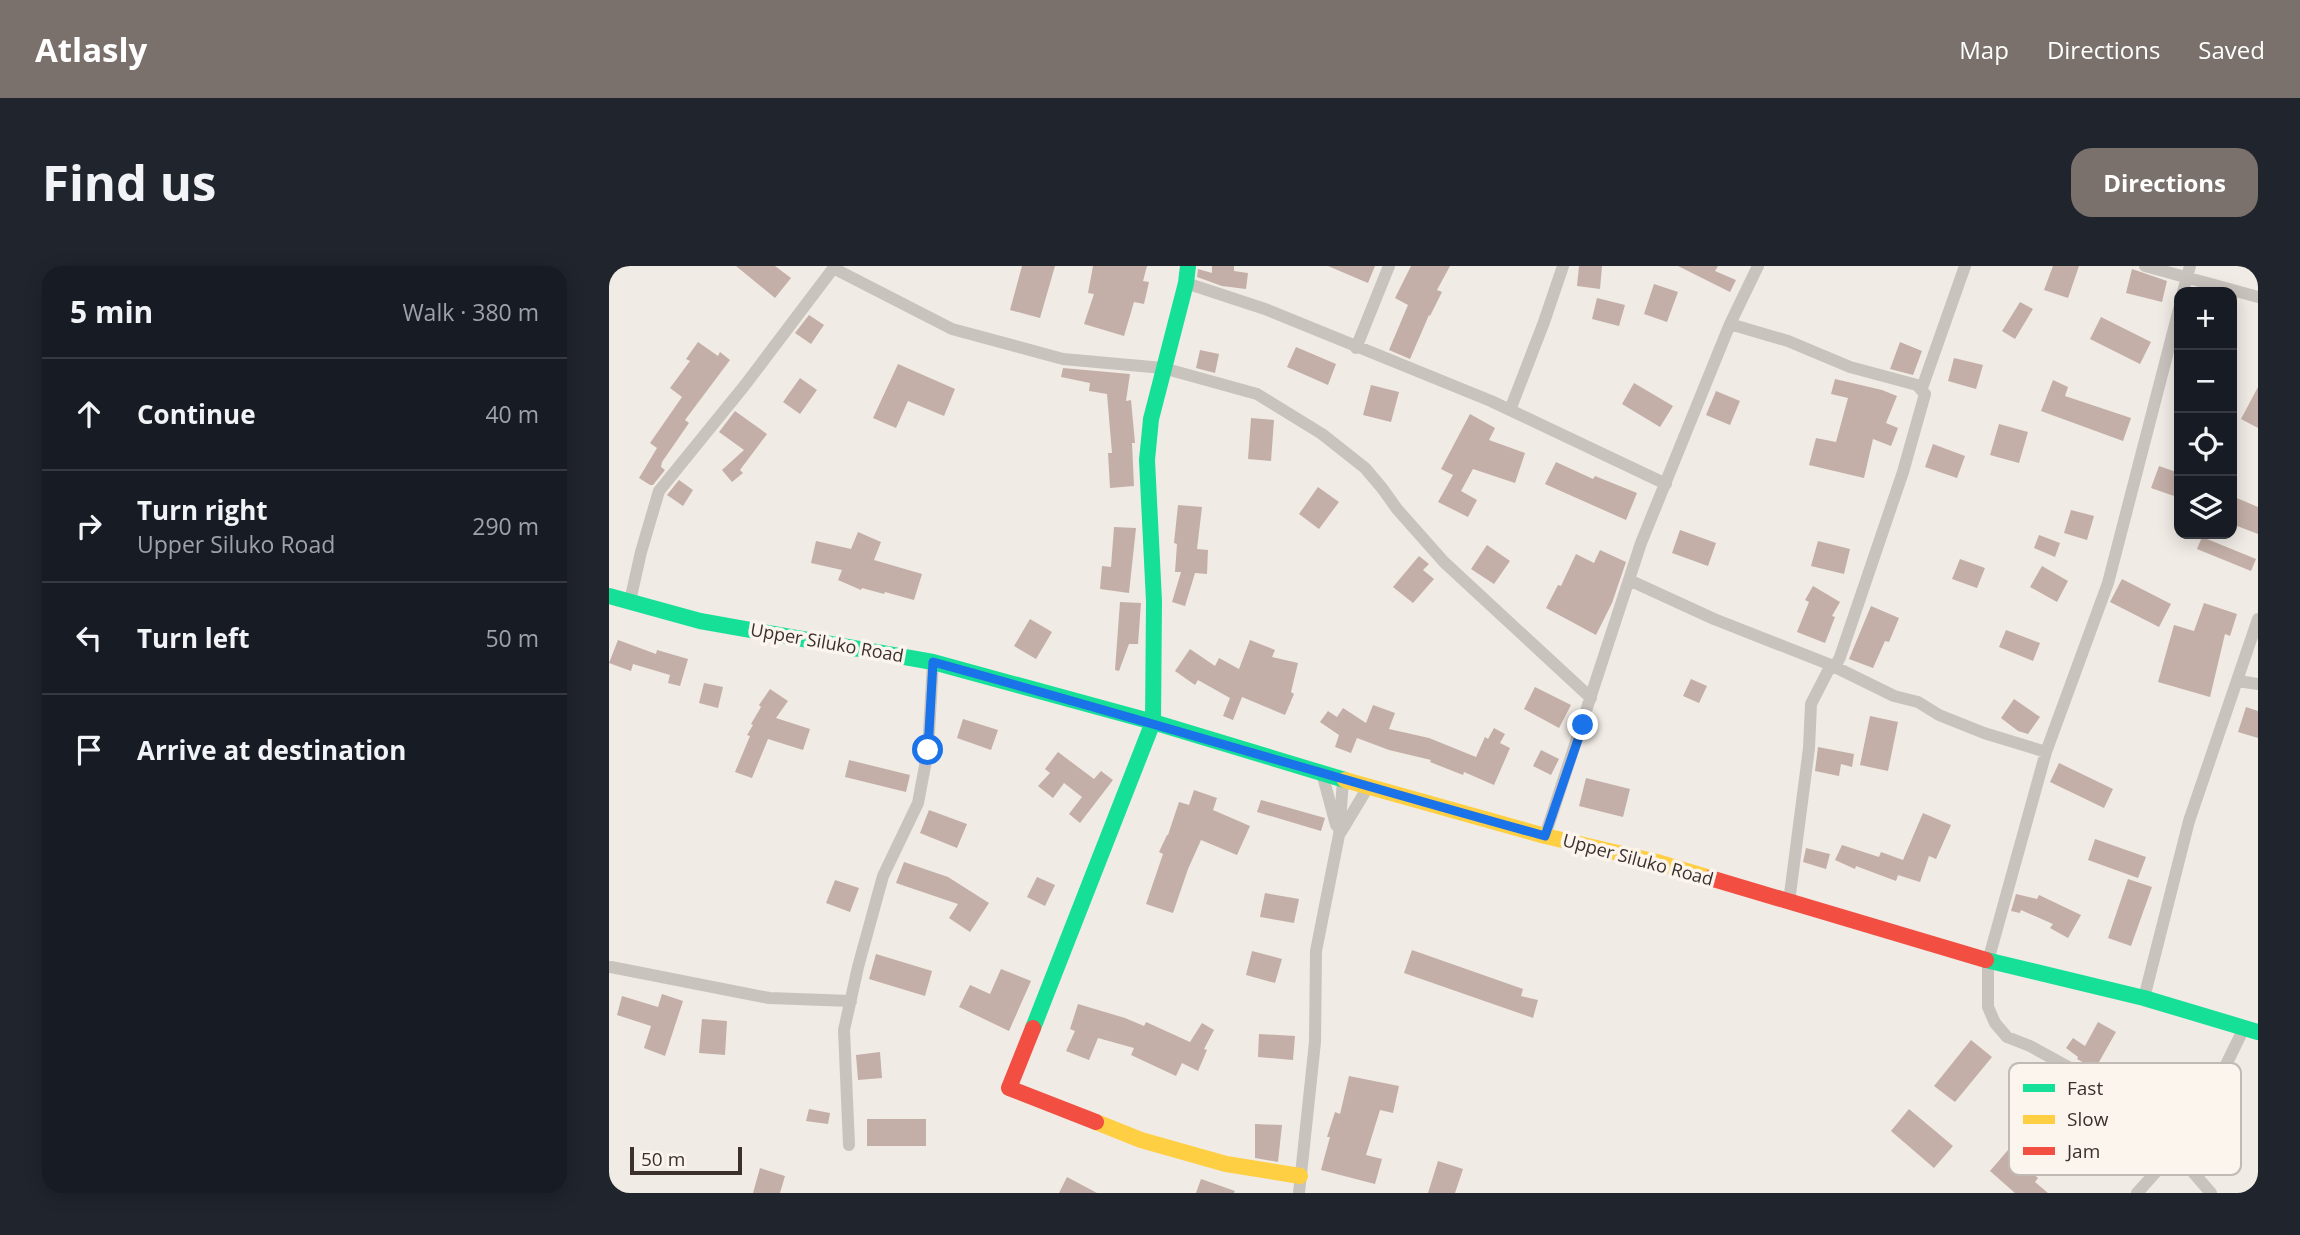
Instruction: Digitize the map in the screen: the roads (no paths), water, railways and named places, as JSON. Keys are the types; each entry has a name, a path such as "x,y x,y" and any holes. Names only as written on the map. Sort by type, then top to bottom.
{"main road":[{"path":"1188,266 1151,419 1147,460 1154,601 1153,722 1009,1088 1141,1140 1302,1188"},
{"name":"Upper Siluko Road","path":"609,596 700,621 933,662 1153,722 1322,774 1545,836 1657,862 1988,961 2144,998 2251,1030"}],"street":[{"path":"1356,348 1389,266"},
{"path":"1510,410 1563,266"},
{"path":"1545,836 1641,542 1730,324 1758,266"},
{"path":"1922,388 1965,266"},
{"path":"2144,266 2189,272 2258,297"},
{"path":"630,601 659,491 834,267 952,329 1063,359 1163,368 1257,394 1322,434 1364,468 1444,562 1591,698"},
{"path":"1186,283 1265,309 1510,410 1666,484"},
{"path":"1730,324 1788,341 1850,367 1917,385 1925,394 1903,472 1840,657 1837,663 1831,665 1811,704 1809,748 1789,902"},
{"path":"2061,1063 2007,1037 1995,1023 1988,1007 1988,961 2046,752 2108,583 2174,328"},
{"path":"1629,580 1714,619 1831,665 1894,696 1918,702 1950,720 2046,752"},
{"path":"2144,998 2189,821 2258,619"},
{"path":"849,1145 844,1030 883,877 918,803 928,750 933,662"},
{"path":"2238,681 2258,684"},
{"path":"1322,774 1339,835"},
{"path":"1302,1188 1315,1042 1316,951 1339,835 1343,780"},
{"path":"1339,835 1368,787"},
{"path":"611,967 769,998 851,1001"},
{"path":"2232,1063 2251,1030"},
{"path":"2137,1193 2156,1175"},
{"path":"2196,1175 2211,1193"}]}
